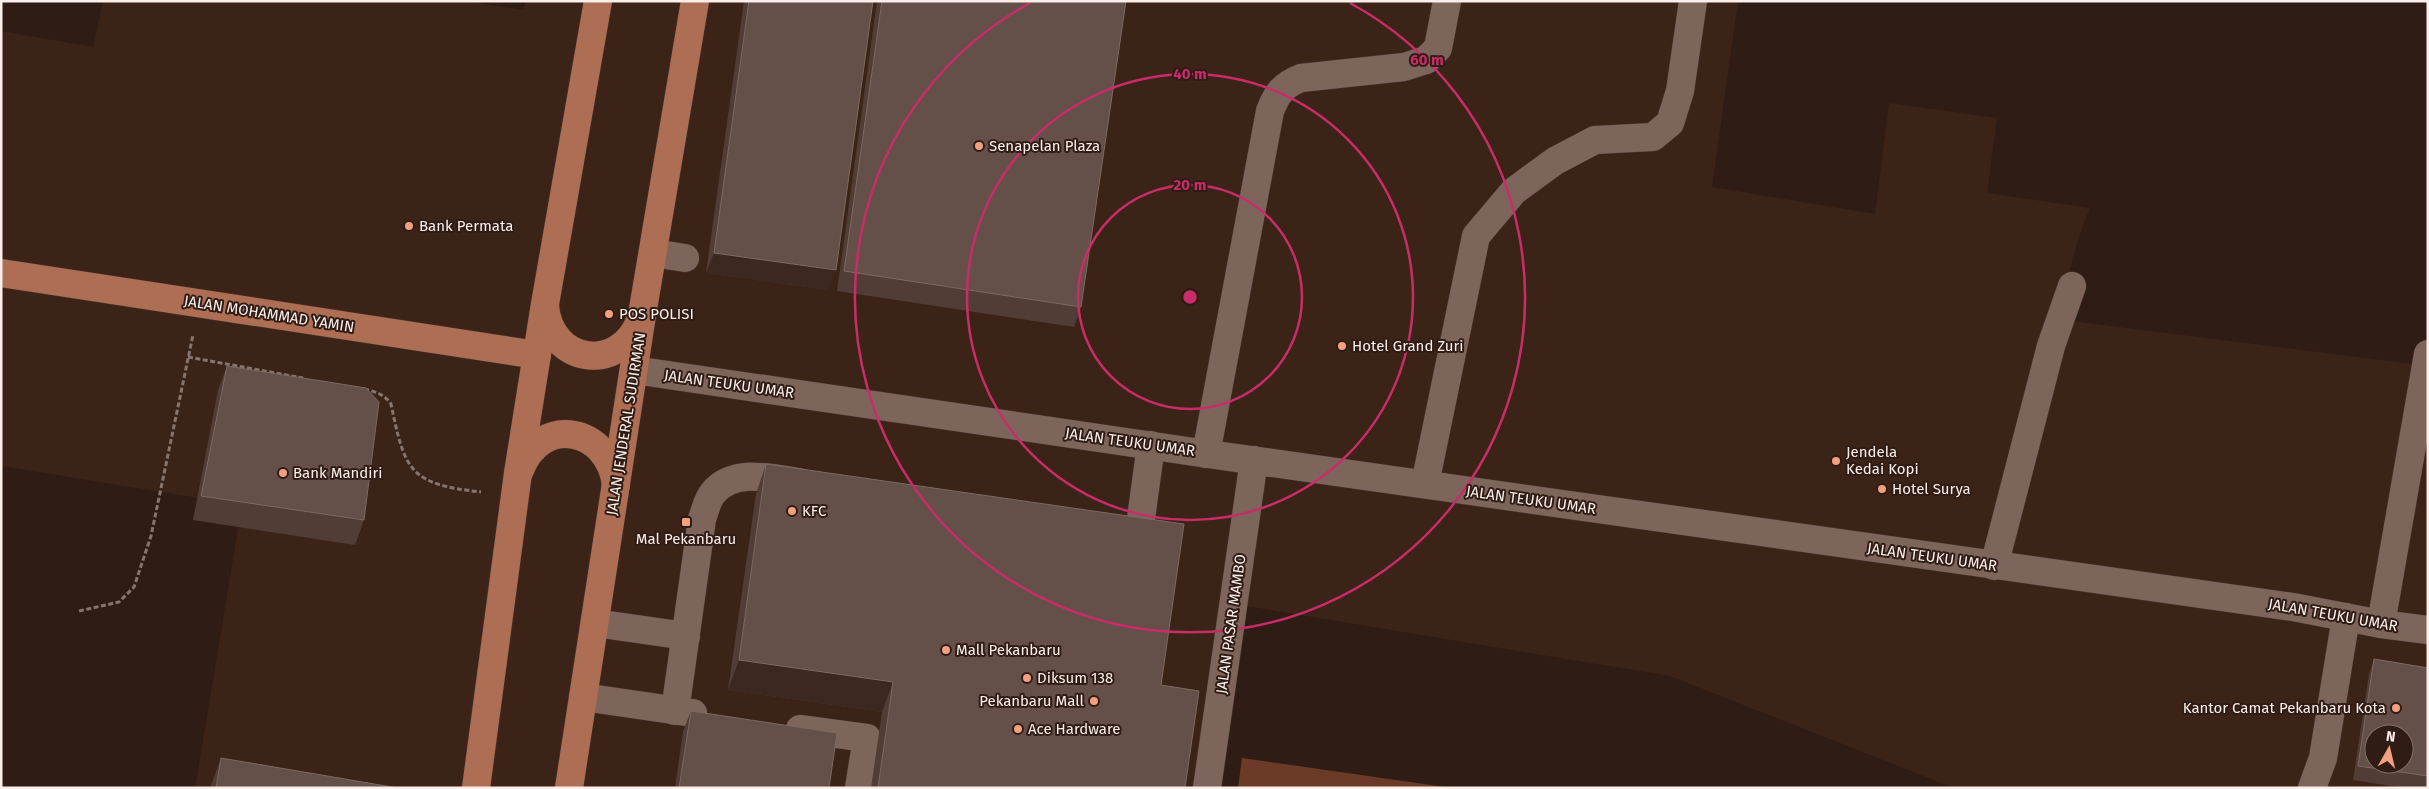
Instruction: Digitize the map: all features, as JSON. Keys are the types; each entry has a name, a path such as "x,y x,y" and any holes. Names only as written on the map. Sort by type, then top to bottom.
{"main road":[{"path":"476,788 517,485 537,355 598,1"},
{"name":"JALAN JENDERAL SUDIRMAN","path":"569,788 642,315 695,1"},
{"name":"JALAN MOHAMMAD YAMIN","path":"1,273 537,355"},
{"path":"545,304 546,320 553,335 564,347 578,354 595,356 625,345 635,332 642,315"},
{"path":"517,485 524,458 535,446 548,437 565,434 580,436 595,443 607,455 614,469 616,485"}],"street":[{"path":"1206,454 1270,111 1276,96 1286,84 1300,78 1404,67 1426,60 1438,48 1447,1"},
{"path":"1425,484 1476,236 1514,190 1555,161 1595,140 1653,137 1670,123 1680,91 1693,1"},
{"path":"653,253 685,258"},
{"path":"1994,566 2052,346 2072,286"},
{"path":"2381,624 2427,358"},
{"name":"JALAN TEUKU UMAR","path":"634,370 1206,454 2293,607 2381,624 2428,630"},
{"path":"1110,523 1138,538 1151,445"},
{"name":"JALAN PASAR MAMBO","path":"1207,788 1254,460"},
{"path":"675,711 702,519 712,494 728,482 752,476 827,486"},
{"path":"2312,788 2323,758 2346,617"},
{"path":"595,623 686,636"},
{"path":"583,697 713,716"},
{"path":"771,724 867,738 859,788"}],"path":[{"path":"79,611 119,602 134,587 151,536 200,304"},
{"path":"188,357 306,379"},
{"path":"354,388 377,392 386,397 391,404 404,458 416,473 435,484 517,485"}],"shaded area":[{"path":"103,1 464,1 523,10 526,1 1738,1 1712,187 1875,214 1889,103 1997,118 1987,193 2090,208 2079,236 2056,319 2428,366 2428,788 1954,788 1670,676 1234,604 1208,788 195,788 242,505 1,466 1,31 93,47"},
{"path":"1242,758 1452,788 1238,788"}],"building":[{"path":"749,1 873,1 836,270 714,253"},
{"name":"Senapelan Plaza","path":"882,1 1126,1 1081,307 844,271"},
{"name":"Bank Mandiri","path":"227,366 366,388 379,402 364,520 201,496"},
{"name":"Mall Pekanbaru","path":"766,464 1184,524 1161,685 1199,691 1185,788 878,788 893,682 739,660"},
{"path":"2374,659 2428,668 2428,776 2414,774 2414,724 2364,724"},
{"path":"691,711 837,733 829,788 679,788"},
{"path":"2364,726 2364,767 2358,766"},
{"path":"221,758 398,788 216,788"}],"place":[{"name":"Senapelan Plaza","path":"979,146"},
{"name":"Bank Permata","path":"409,226"},
{"name":"POS POLISI","path":"609,314"},
{"name":"Hotel Grand Zuri","path":"1342,346"},
{"name":"Jendela Kedai Kopi","path":"1836,461"},
{"name":"Bank Mandiri","path":"283,473"},
{"name":"Hotel Surya","path":"1882,489"},
{"name":"KFC","path":"792,511"},
{"name":"Mal Pekanbaru","path":"686,522"},
{"name":"Mall Pekanbaru","path":"946,650"},
{"name":"Diksum 138","path":"1027,678"},
{"name":"Pekanbaru Mall","path":"1094,701"},
{"name":"Kantor Camat Pekanbaru Kota","path":"2396,708"},
{"name":"Ace Hardware","path":"1018,729"}]}
